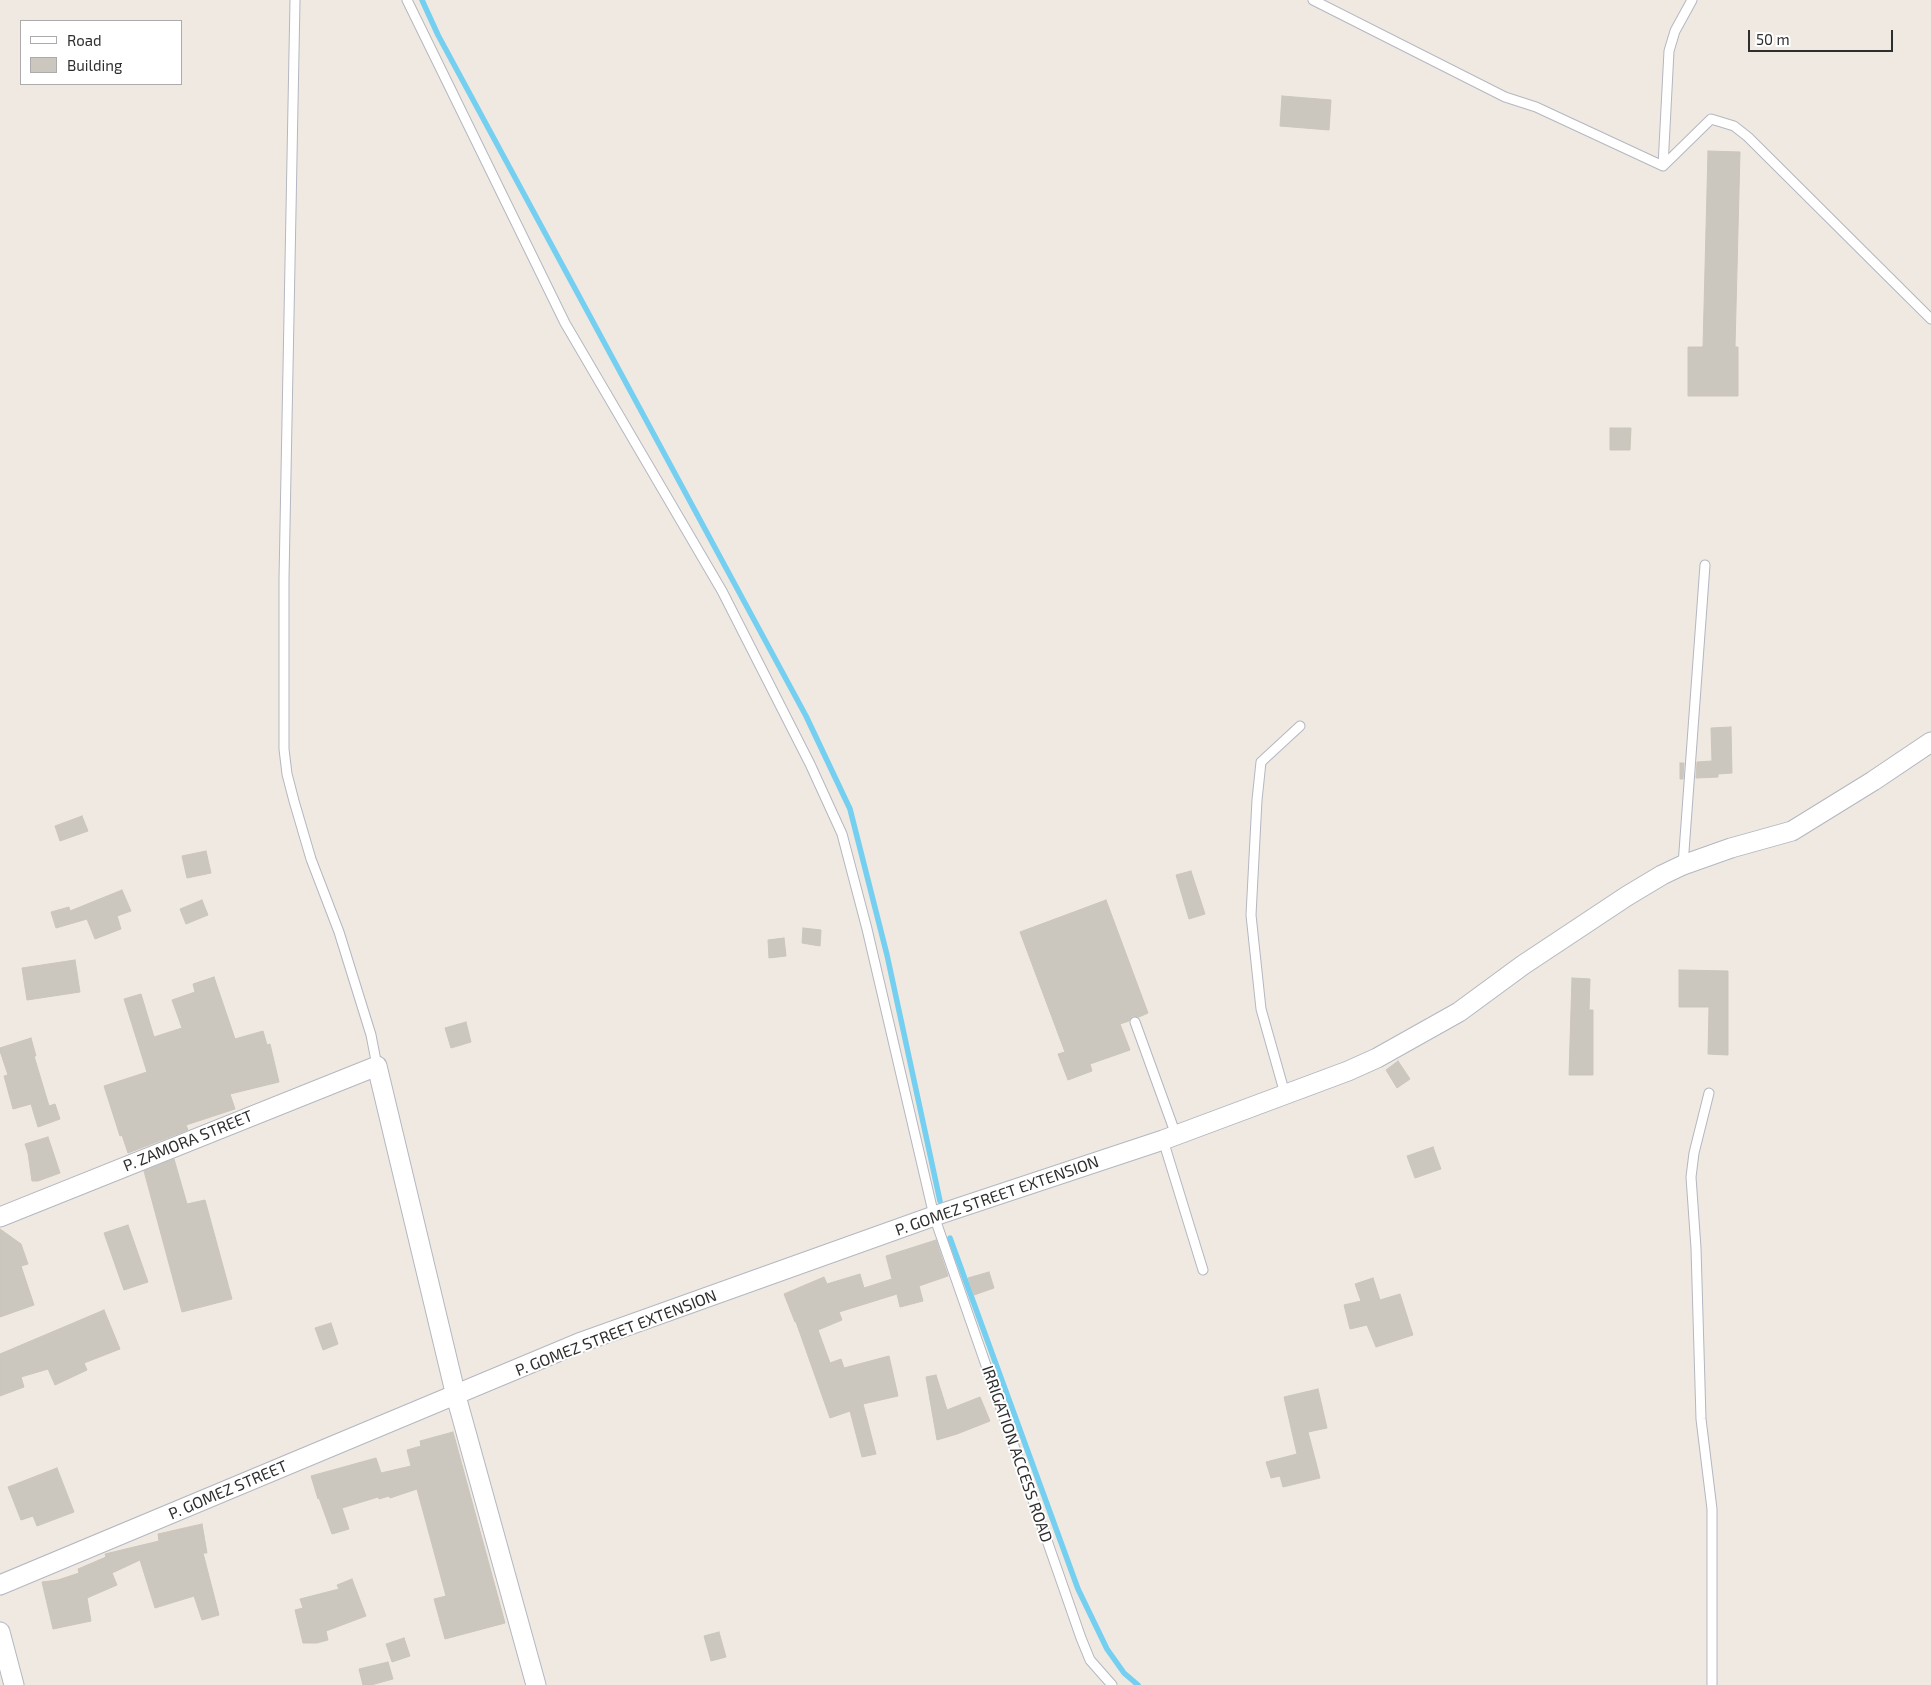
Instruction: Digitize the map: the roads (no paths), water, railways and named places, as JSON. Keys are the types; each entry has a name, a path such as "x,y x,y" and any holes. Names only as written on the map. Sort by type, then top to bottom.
{"street":[{"name":"P. GOMEZ STREET EXTENSION","path":"456,1396 579,1343 934,1216 1169,1138 1348,1071 1377,1058 1459,1012 1523,965 1627,896 1683,864 1792,831 1873,781 1931,742"},
{"name":"P. ZAMORA STREET","path":"0,1217 376,1066"},
{"path":"376,1066 456,1396 536,1685"},
{"name":"P. GOMEZ STREET","path":"0,1585 456,1396"},
{"path":"0,1632 14,1685"}],"lane":[{"path":"295,0 284,578 284,748 286,774 311,859 339,932 371,1035 376,1066"},
{"name":"IRRIGATION ACCESS ROAD","path":"407,0 565,323 722,591 810,764 842,834 867,930 934,1216 1081,1638 1090,1660 1112,1685"},
{"path":"1313,0 1505,97 1536,107 1663,166"},
{"path":"1663,166 1669,51 1682,15 1692,0"},
{"path":"1663,166 1711,119 1734,126 1748,136 1931,319"},
{"path":"1683,864 1704,565"},
{"path":"1285,1094 1261,1009 1251,915 1257,800 1262,762 1300,726"},
{"path":"1135,1022 1169,1138 1203,1270"},
{"path":"1709,1093 1694,1153 1691,1177 1696,1248 1700,1420 1712,1509 1712,1685"}],"waterway":[{"path":"422,0 438,35 806,716 850,809 887,955 940,1201"},
{"path":"950,1238 1078,1589 1107,1649 1124,1673 1138,1685"}]}
